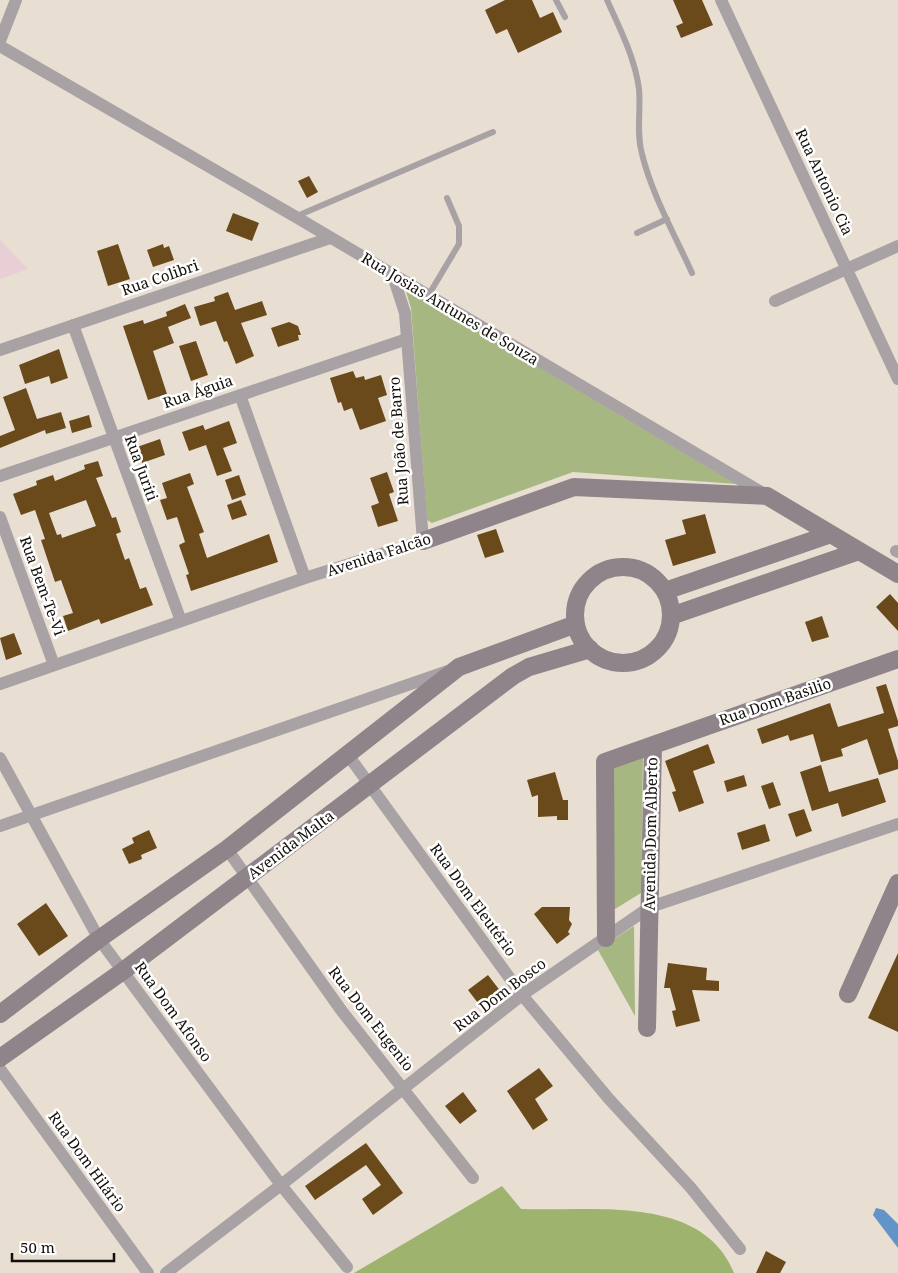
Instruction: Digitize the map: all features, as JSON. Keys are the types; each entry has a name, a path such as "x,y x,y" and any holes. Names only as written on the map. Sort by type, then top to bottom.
{"street":[{"path":"0,41 16,0"},
{"name":"Rua Antonio Cia","path":"721,0 898,379"},
{"name":"Rua Josias Antunes de Souza","path":"0,46 296,217 898,574"},
{"name":"Rua Colibri","path":"0,350 330,238"},
{"path":"775,301 898,246"},
{"name":"Rua João de Barro","path":"393,276 405,312 423,541"},
{"name":"Rua Juriti","path":"73,325 113,438 182,621"},
{"name":"Rua Águia","path":"0,476 407,339"},
{"path":"240,395 305,578"},
{"name":"Avenida Falcão","path":"0,684 305,578 423,541 574,487 767,496"},
{"name":"Rua Bem-Te-Vi","path":"0,518 54,665"},
{"path":"665,591 831,534"},
{"path":"671,616 859,551"},
{"path":"622,567 632,568 651,576 665,591 671,616 670,626 661,644 641,659 617,662 598,656 590,649 584,642 576,624 576,613 581,594 590,581 602,572 622,567"},
{"path":"0,826 460,667 576,624"},
{"name":"Avenida Malta","path":"0,1058 123,971 513,676 529,667 590,649"},
{"name":"Rua Dom Basilio","path":"652,745 898,659"},
{"path":"0,1014 100,939 227,850 460,667"},
{"name":"Avenida Dom Alberto","path":"606,938 606,762 652,745 647,1028"},
{"name":"Rua Dom Eleutério","path":"348,756 371,785 522,996 571,1055 691,1188 740,1248"},
{"name":"Rua Dom Afonso","path":"0,758 100,939 282,1185 347,1267"},
{"name":"Rua Dom Bosco","path":"166,1273 282,1185 522,996 650,907 898,824"},
{"name":"Rua Dom Eugenio","path":"227,850 341,1010 474,1178"},
{"path":"848,994 898,883"},
{"name":"Rua Dom Hilário","path":"0,1069 148,1273"}],"lane":[{"path":"556,0 565,17"},
{"path":"607,0 635,70 639,90 641,152 667,219 692,274"},
{"path":"296,217 493,132"},
{"path":"428,297 459,244 459,226 447,198"},
{"path":"638,233 667,219"}],"shaded area":[{"path":"0,240 28,269 0,279"}],"green space":[{"path":"405,288 736,484 573,472 432,523 427,520 411,308"},
{"path":"643,756 641,893 610,912 610,767"},
{"path":"634,926 635,1016 598,950"},
{"path":"502,1186 521,1209 611,1209 642,1212 671,1218 697,1230 719,1247 734,1273 354,1273"}],"water":[{"path":"876,1208 884,1210 898,1224 898,1248 873,1215"}],"building":[{"path":"505,0 532,0 540,18 553,12 562,32 518,53 507,29 496,34 485,10"},
{"path":"673,0 702,0 713,25 681,38 676,26 683,23"},
{"path":"309,176 318,192 307,198 298,181"},
{"path":"233,213 259,223 252,241 226,231"},
{"path":"118,244 130,279 108,286 97,251"},
{"path":"163,244 164,248 169,246 174,260 153,267 147,250"},
{"path":"228,292 235,310 262,301 267,315 241,323 254,356 236,364 227,341 224,342 216,321 200,326 194,307 215,301 214,297"},
{"path":"185,304 191,318 168,327 174,343 153,351 167,394 148,400 123,326 143,320 144,324 167,316 166,312"},
{"path":"289,322 298,326 301,335 298,335 299,340 278,347 271,328"},
{"path":"196,341 208,375 191,381 179,346"},
{"path":"59,349 68,378 51,384 49,376 25,384 19,365"},
{"path":"353,371 356,378 364,376 365,380 381,375 387,395 378,398 386,421 360,430 352,408 344,411 341,402 338,403 330,378"},
{"path":"26,388 37,419 61,412 66,428 46,434 45,430 0,448 0,436 15,430 3,397"},
{"path":"89,415 92,427 72,433 69,421"},
{"path":"229,421 237,443 223,448 232,471 217,476 206,445 189,451 182,432 203,425 205,430"},
{"path":"160,439 165,455 142,463 137,447"},
{"path":"98,461 103,476 96,478 112,518 116,517 121,532 116,534 125,560 129,558 140,589 146,587 153,605 101,624 99,619 68,631 63,616 73,613 61,580 55,582 41,540 45,539 35,510 21,515 13,494 37,485 36,481 53,475 55,481 85,469 84,465","holes":["86,500 96,526 62,538 61,534 57,535 49,513"]},
{"path":"387,472 394,492 389,494 398,521 378,527 371,506 379,503 370,478"},
{"path":"190,473 194,484 187,487 204,532 199,534 207,558 269,534 278,562 191,591 186,575 189,574 179,545 185,542 177,517 167,520 160,500 167,498 162,483"},
{"path":"239,475 246,495 232,500 225,480"},
{"path":"241,500 247,515 232,520 227,505"},
{"path":"705,514 716,553 673,566 665,540 686,534 682,520"},
{"path":"496,529 504,552 485,558 477,535"},
{"path":"890,594 898,603 898,631 876,607"},
{"path":"822,616 829,637 812,642 805,622"},
{"path":"14,633 22,654 6,660 0,638"},
{"path":"886,684 898,721 898,726 888,729 898,761 898,769 879,775 867,739 841,749 843,756 821,762 813,734 790,741 788,735 762,744 757,729 830,703 838,727 884,713 876,687"},
{"path":"708,744 715,763 693,771 704,803 679,812 672,792 676,791 665,761"},
{"path":"821,765 829,792 878,778 886,802 842,817 838,803 812,811 800,772"},
{"path":"555,772 563,800 568,800 568,820 557,820 557,816 538,817 538,795 532,797 527,780"},
{"path":"744,775 747,786 727,792 724,781"},
{"path":"773,782 781,805 769,809 761,786"},
{"path":"804,809 812,831 796,837 788,814"},
{"path":"765,824 770,841 742,850 737,833"},
{"path":"149,830 157,848 141,855 142,859 129,864 122,849 134,843 132,838"},
{"path":"46,903 68,936 39,956 17,924"},
{"path":"542,907 570,907 569,920 572,924 568,932 570,934 557,944 534,914"},
{"path":"898,953 898,1032 868,1018"},
{"path":"668,963 707,968 706,980 719,981 719,991 692,990 700,1021 676,1027 672,1011 676,1010 670,988 664,988"},
{"path":"488,975 501,992 481,1007 468,990"},
{"path":"539,1068 553,1086 535,1099 548,1120 533,1130 507,1091"},
{"path":"463,1092 477,1111 460,1124 445,1106"},
{"path":"366,1143 403,1193 373,1215 362,1199 381,1185 366,1165 315,1200 305,1186"},
{"path":"766,1251 786,1262 780,1273 756,1273"}]}
